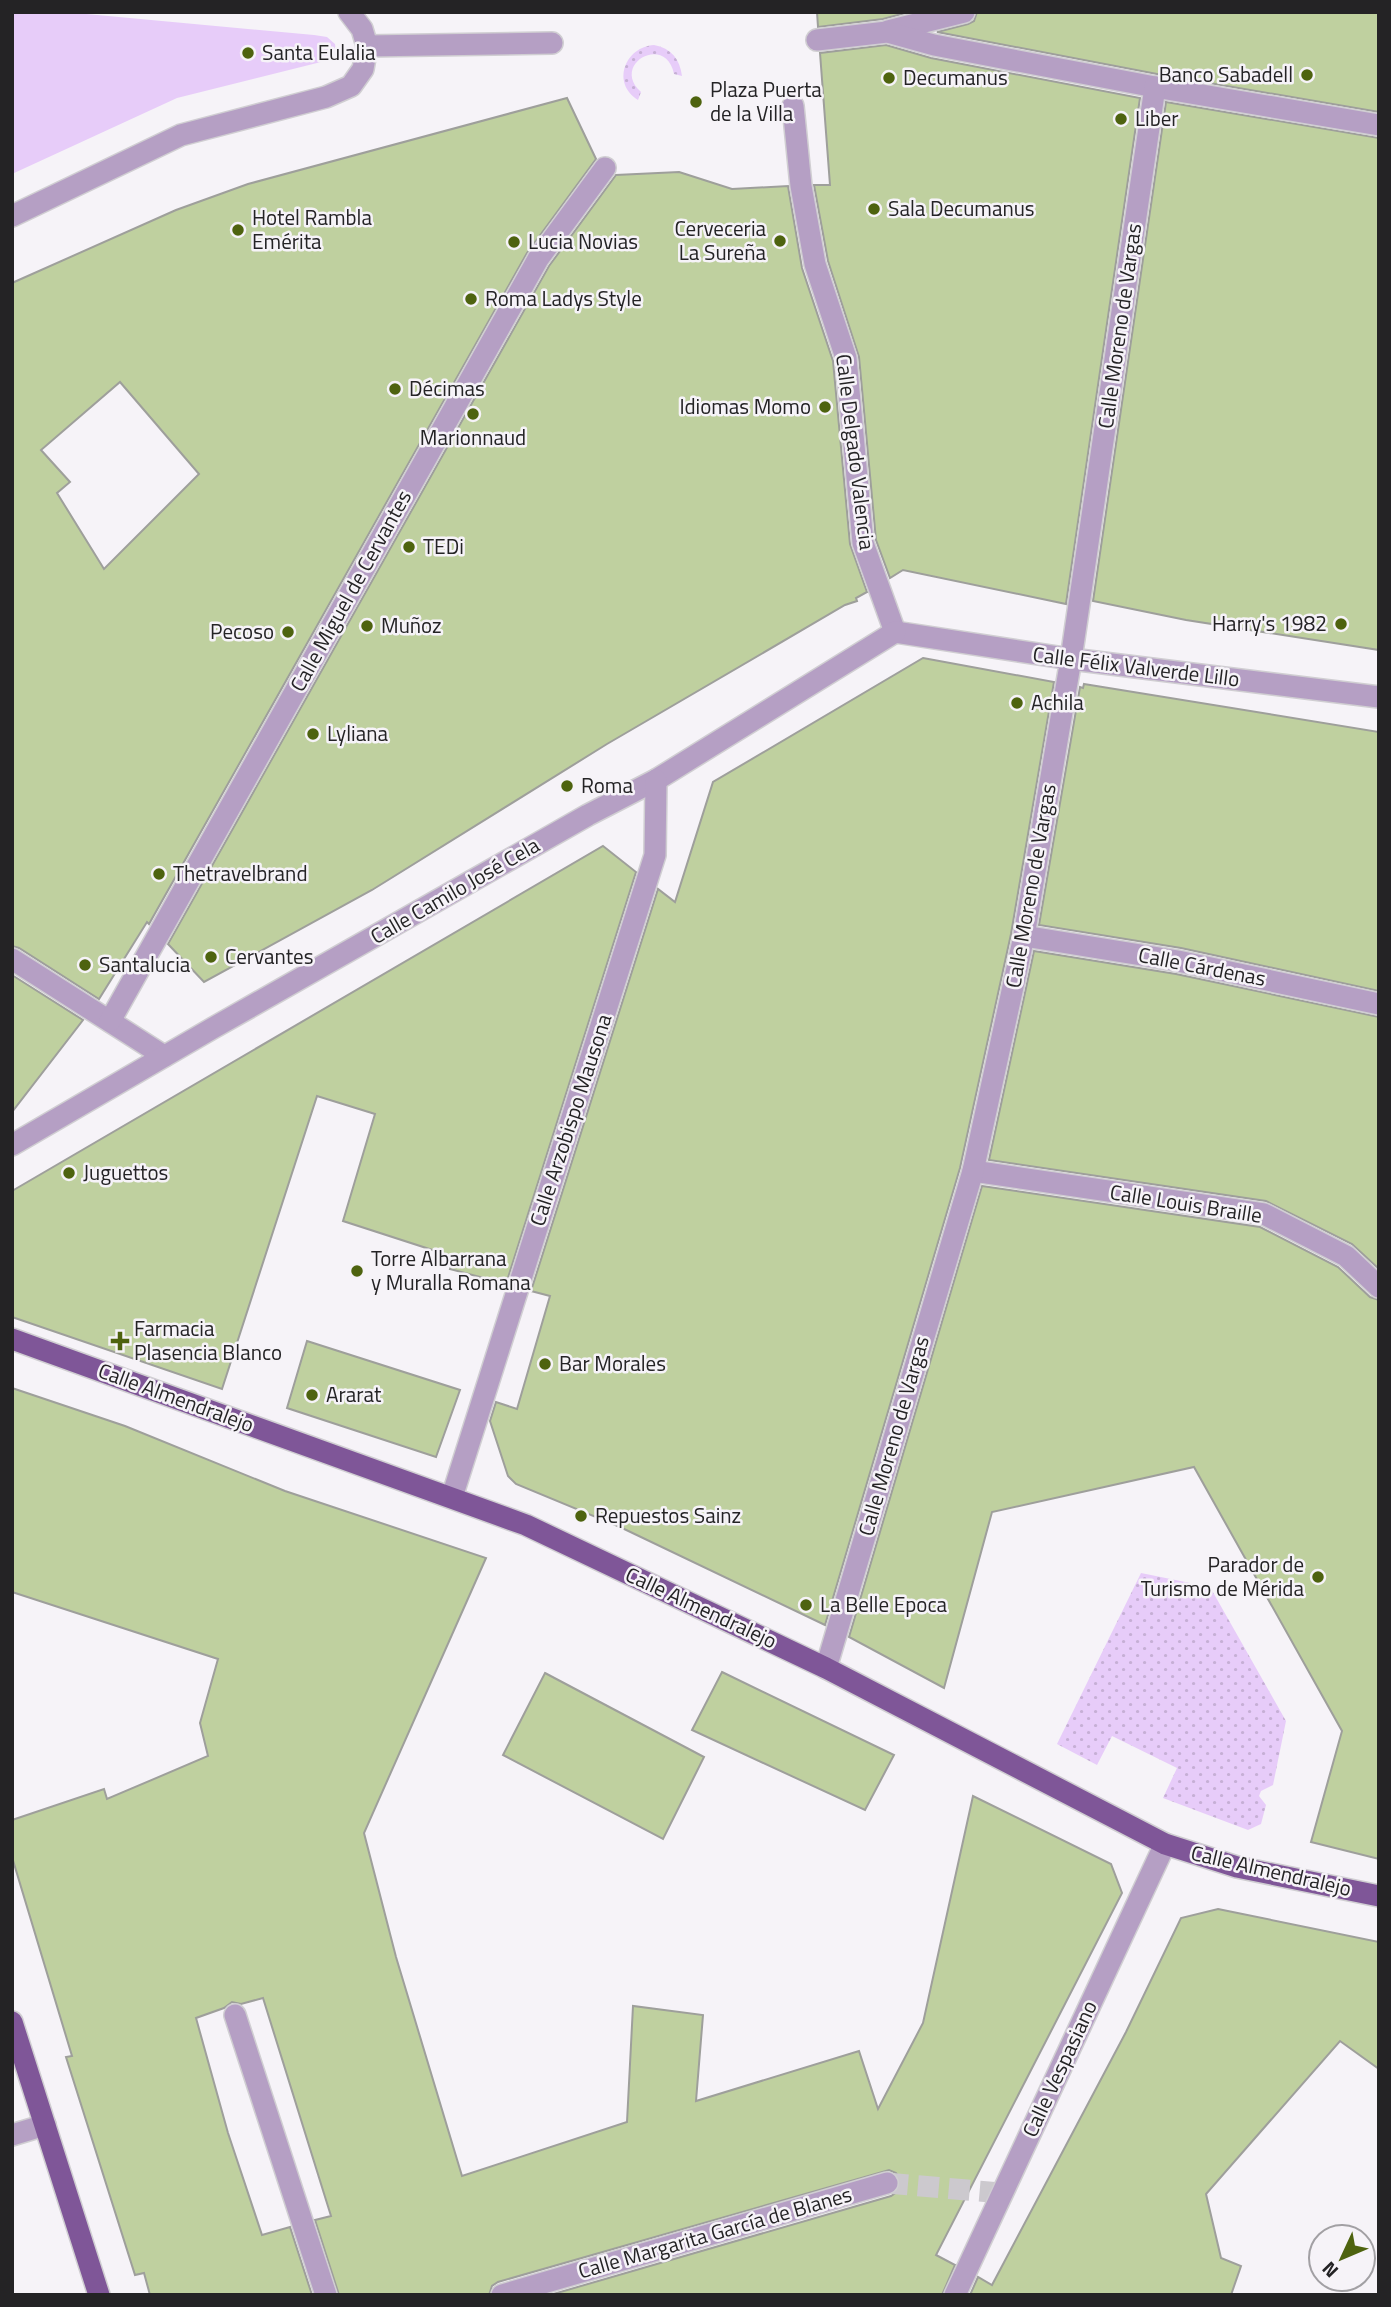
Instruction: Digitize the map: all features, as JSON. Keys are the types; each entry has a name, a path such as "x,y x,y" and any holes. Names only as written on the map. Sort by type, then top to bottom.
{"main road":[{"name":"Calle Almendralejo","path":"12,1339 526,1525 826,1668 1165,1844 1237,1867 1379,1896"},
{"path":"12,2022 99,2295"}],"street":[{"path":"12,216 181,135 326,97 352,86 363,69 367,46 362,29 349,12"},
{"path":"817,40 887,32 964,12"},
{"path":"887,32 934,45 1155,87 1379,125"},
{"path":"367,46 552,43"},
{"name":"Calle Moreno de Vargas","path":"826,1668 973,1171 1024,936 1071,659 1155,87"},
{"name":"Calle Delgado Valencia","path":"793,106 801,186 815,264 846,358 863,543 895,632"},
{"name":"Calle Miguel de Cervantes","path":"110,1021 538,259 605,168"},
{"name":"Calle Félix Valverde Lillo","path":"895,632 1071,659 1379,697"},
{"name":"Calle Camilo José Cela","path":"12,1145 588,815 656,780 895,632"},
{"name":"Calle Arzobispo Mausona","path":"452,1497 655,855 656,780"},
{"name":"Calle Cárdenas","path":"1024,936 1178,961 1379,1004"},
{"path":"12,959 164,1056"},
{"name":"Calle Louis Braille","path":"973,1171 1264,1214 1346,1256 1379,1287"},
{"name":"Calle Vespasiano","path":"955,2295 1165,1844"},
{"path":"235,2015 326,2295"},
{"path":"12,2135 45,2124"},
{"name":"Calle Margarita García de Blanes","path":"502,2295 887,2183"}],"shaded area":[{"path":"12,12 65,12 314,35 327,37 335,44 336,52 329,60 177,98 12,174"},
{"path":"654,45 674,55 682,76 674,74 669,62 661,56 652,54 643,57 632,72 633,82 641,92 638,100 625,85 625,67 635,52"},
{"path":"1141,1573 1210,1587 1286,1721 1273,1785 1261,1791 1259,1796 1266,1805 1261,1824 1248,1830 1163,1798 1177,1768 1112,1736 1097,1765 1057,1744"}],"building":[{"path":"817,12 909,12 883,19 818,27"},
{"path":"977,12 1379,12 1379,112 1157,74 937,32 974,21"},
{"path":"886,45 931,58 1140,98 1066,604 903,570 890,578 876,540 859,357 828,261 814,185 830,185 820,53"},
{"path":"567,98 596,159 527,253 149,924 147,922 99,999 12,946 12,283 176,210 248,184","holes":["120,382 199,474 104,569 57,493 70,482 41,450"]},
{"path":"1166,102 1379,138 1379,650 1186,620 1093,601"},
{"path":"679,172 732,189 788,186 802,268 833,361 850,544 867,592 856,598 857,601 845,605 607,744 372,890 204,982 168,944 549,266 616,175"},
{"path":"923,658 1054,682 1011,934 960,1168 825,1625 620,1527 516,1484 508,1476 490,1421 496,1402 517,1409 550,1296 531,1291 658,889 675,902 713,782"},
{"path":"1084,684 1379,732 1379,991 1181,948 1039,925 1080,687 1083,688"},
{"path":"603,846 636,872 506,1284 450,1269 454,1257 343,1221 375,1114 317,1096 222,1389 12,1317 12,1191"},
{"path":"1034,951 1176,974 1379,1017 1379,1269 1352,1244 1266,1201 989,1160"},
{"path":"12,975 83,1020 12,1112"},
{"path":"982,1186 1260,1227 1338,1267 1370,1297 1379,1300 1379,1859 1311,1842 1342,1731 1194,1467 992,1512 944,1688 849,1637"},
{"path":"307,1341 460,1390 436,1457 287,1408"},
{"path":"12,1388 125,1426 285,1491 486,1558 364,1833 396,1957 462,2176 627,2122 633,2006 703,2015 696,2101 859,2051 878,2109 923,2023 973,1796 1111,1864 1122,1893 936,2255 955,2265 942,2295 550,2295 891,2196 897,2192 900,2180 896,2173 889,2170 498,2282 492,2286 489,2295 339,2295 315,2220 331,2216 263,1998 241,2004 232,2002 224,2008 196,2018 228,2133 262,2235 290,2227 312,2295 150,2295 144,2273 135,2275 66,2057 72,2056 12,1857 12,1820 104,1789 107,1799 208,1756 200,1723 218,1659 12,1592"},
{"path":"722,1672 894,1755 865,1810 692,1730"},
{"path":"545,1673 704,1757 663,1839 503,1755"},
{"path":"1218,1909 1379,1942 1379,2069 1340,2041 1206,2194 1221,2258 1241,2266 1231,2295 970,2295 978,2277 992,2285 1126,2032 1181,1918"}],"tunnel":[{"path":"887,2183 1001,2193"}],"place":[{"name":"Santa Eulalia","path":"248,53"},
{"name":"Banco Sabadell","path":"1307,75"},
{"name":"Decumanus","path":"889,78"},
{"name":"Plaza Puerta de la Villa","path":"696,102"},
{"name":"Liber","path":"1121,119"},
{"name":"Sala Decumanus","path":"874,209"},
{"name":"Hotel Rambla Emérita","path":"238,230"},
{"name":"Cerveceria La Sureña","path":"780,241"},
{"name":"Lucia Novias","path":"514,242"},
{"name":"Roma Ladys Style","path":"471,299"},
{"name":"Décimas","path":"395,389"},
{"name":"Idiomas Momo","path":"825,407"},
{"name":"Marionnaud","path":"473,414"},
{"name":"TEDi","path":"409,547"},
{"name":"Harry's 1982","path":"1341,624"},
{"name":"Muñoz","path":"367,626"},
{"name":"Pecoso","path":"288,632"},
{"name":"Achila","path":"1017,703"},
{"name":"Lyliana","path":"313,734"},
{"name":"Roma","path":"567,786"},
{"name":"Thetravelbrand","path":"159,874"},
{"name":"Cervantes","path":"211,957"},
{"name":"Santalucia","path":"85,965"},
{"name":"Juguettos","path":"69,1173"},
{"name":"Torre Albarrana y Muralla Romana","path":"357,1271"},
{"name":"Farmacia Plasencia Blanco","path":"120,1341"},
{"name":"Bar Morales","path":"545,1364"},
{"name":"Ararat","path":"312,1395"},
{"name":"Repuestos Sainz","path":"581,1516"},
{"name":"Parador de Turismo de Mérida","path":"1318,1577"},
{"name":"La Belle Epoca","path":"806,1605"}]}
